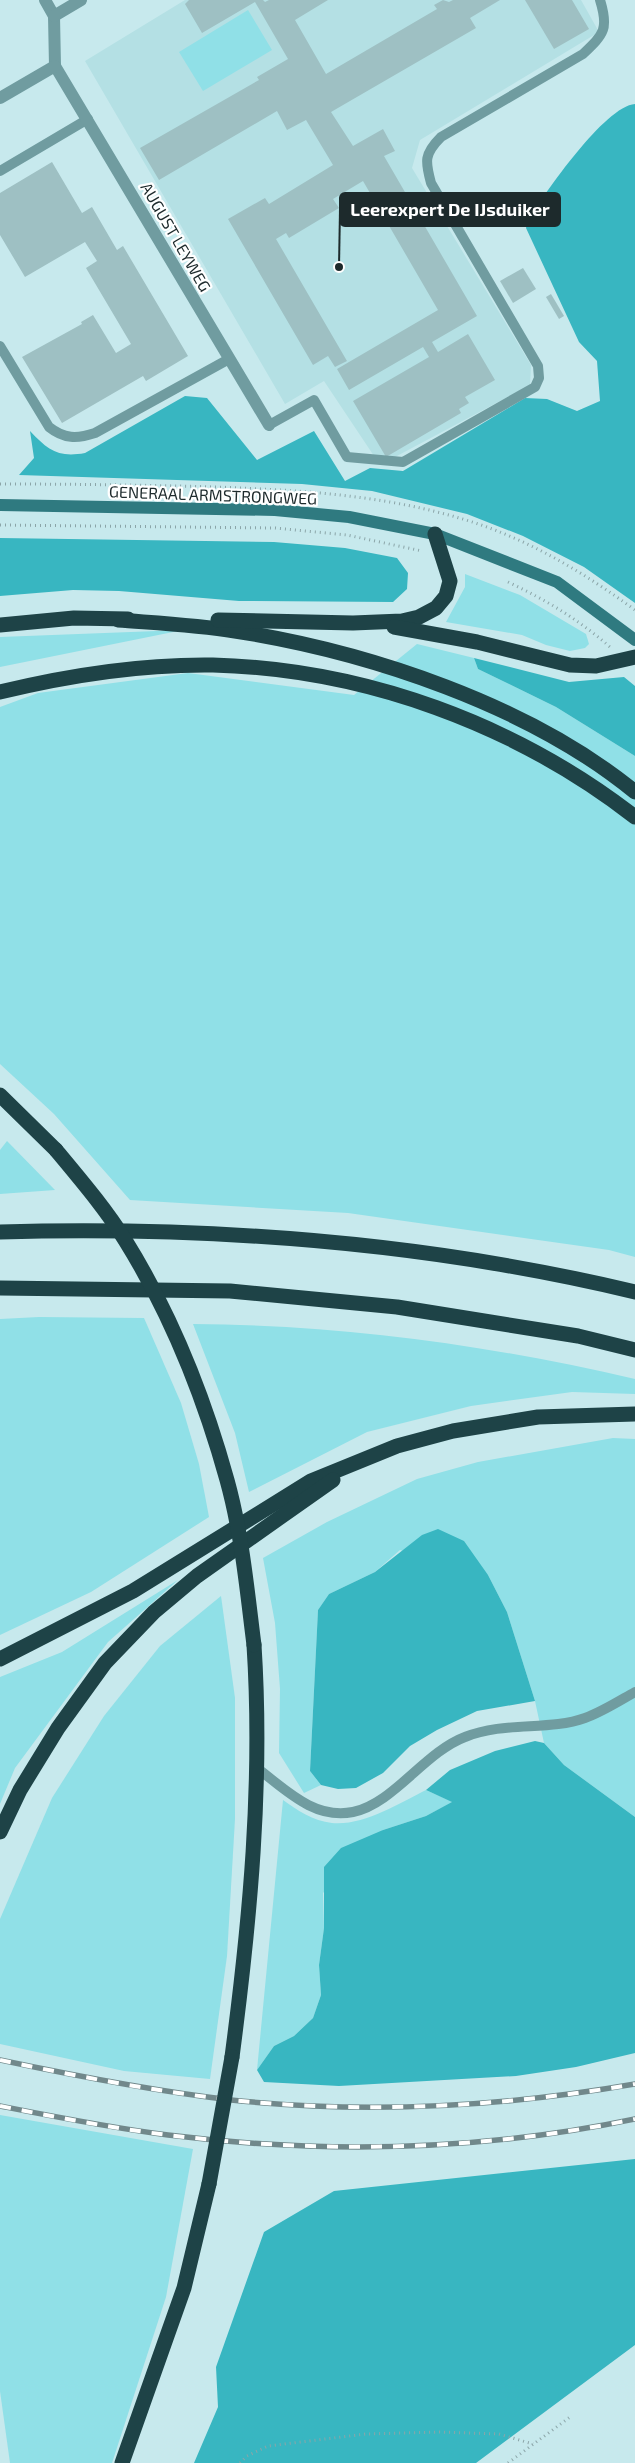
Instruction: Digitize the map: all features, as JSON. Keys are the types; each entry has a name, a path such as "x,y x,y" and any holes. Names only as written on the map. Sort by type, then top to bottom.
{"highway":[{"path":"0,625 74,618 353,623 402,621 419,617 436,608 446,596 450,581 435,534"},
{"path":"118,620 234,630 323,650 405,672 467,695 542,731 614,774 635,792"},
{"path":"353,623 415,629 570,664 596,666 629,658"},
{"path":"0,692 84,674 146,667 212,665 283,670 333,678 420,703 472,721 530,749 599,789 635,817"},
{"path":"0,1095 56,1150 124,1239 146,1276 182,1349 227,1481 244,1567 254,1645 257,1768 252,1888 232,2057 209,2184 184,2288 122,2463"},
{"path":"0,1232 83,1230 196,1232 318,1241 463,1258 572,1277 635,1292"},
{"path":"0,1288 230,1291 388,1306 578,1336 635,1350"},
{"path":"0,1659 133,1591 311,1481 397,1446 452,1431 538,1417 635,1414"},
{"path":"0,1832 20,1790 58,1728 104,1664 154,1612 197,1576 279,1516 317,1489 367,1459"}],"street":[{"name":"AUGUST LEYWEG","path":"45,0 54,16 56,66 269,425"},
{"path":"54,16 81,0"},
{"path":"0,98 56,66"},
{"name":"GENERAAL ARMSTRONGWEG","path":"0,505 275,510 349,517 435,534 557,582 635,640"}],"lane":[{"path":"269,425 314,400 347,457 403,462 535,387 539,378 538,366 431,183 426,165 429,149 441,137 584,54 602,36 605,16 600,0"},
{"path":"0,171 88,119"},
{"path":"0,346 49,428 57,434 77,439 95,433 229,359"},
{"path":"257,1768 303,1804 330,1813 353,1812 376,1804 426,1761 464,1737 492,1729 584,1719 635,1692"}],"path":[{"path":"0,525 275,528 347,535 442,556"},
{"path":"500,578 546,600 583,623 629,658"},
{"path":"508,2463 570,2417"},
{"path":"240,2463 247,2456 268,2446 366,2434 440,2432 499,2434 533,2444"}],"shaded area":[{"path":"185,0 581,0 599,32 420,140 412,168 531,365 530,385 380,465 324,381 285,404 85,61"},
{"path":"248,10 272,50 203,91 179,52"},
{"path":"635,104 635,603 584,567 523,536 467,514 372,491 302,484 19,475 34,458 30,431 48,448 54,451 68,454 85,453 185,396 207,398 257,460 314,431 345,481 370,468 403,471 525,398 547,399 577,411 600,401 597,361 579,342 526,228 528,220 561,172 592,134 622,108"},
{"path":"0,538 274,542 345,548 397,558 408,573 407,589 393,602 239,601 119,591 73,590 0,596"},
{"path":"465,574 520,595 586,634 589,644 585,648 570,651 546,645 522,635 446,622 465,587"},
{"path":"183,630 0,667 0,637"},
{"path":"417,644 474,658 478,669 556,707 635,756 635,1257 609,1250 348,1213 130,1200 54,1114 0,1064 0,707 38,693 188,673 354,695"},
{"path":"474,658 569,682 624,677 635,686 635,756 556,707 478,669"},
{"path":"7,1141 55,1190 0,1194 0,1150"},
{"path":"39,1317 144,1318 181,1403 199,1464 209,1517 91,1592 0,1635 0,1319"},
{"path":"193,1324 305,1328 416,1339 471,1347 526,1356 635,1379 635,1394 572,1392 471,1406 367,1432 249,1492 235,1433"},
{"path":"613,1438 635,1439 635,1817 564,1765 544,1743 535,1701 507,1612 488,1575 400,1550 375,1572 329,1594 318,1610 310,1771 321,1785 304,1793 279,1753 280,1689 275,1623 263,1558 327,1522 417,1479 478,1462"},
{"path":"438,1529 464,1541 488,1575 507,1612 535,1701 477,1711 437,1730 410,1746 383,1773 356,1788 338,1789 321,1785 310,1771 318,1610 329,1594 375,1572 422,1535"},
{"path":"178,1580 108,1642 15,1768 0,1804 0,1677 62,1652"},
{"path":"221,1596 235,1698 235,1819 227,1956 210,2079 124,2071 0,2044 0,1919 52,1798 104,1716 160,1646"},
{"path":"535,1741 544,1743 564,1765 635,1817 635,2053 576,2067 516,2076 339,2086 264,2082 257,2070 274,2046 294,2036 313,2018 321,1995 319,1965 324,1928 324,1867 341,1848 383,1830 426,1816 452,1802 426,1790 450,1770 495,1751"},
{"path":"426,1790 453,1802 426,1816 383,1830 323,1893 324,1928 319,1965 321,1995 313,2018 294,2036 274,2046 257,2070 283,1800 318,1820 344,1823 368,1818"},
{"path":"0,2115 193,2149 166,2297 112,2463 10,2463 0,2391"},
{"path":"635,2159 635,2345 476,2463 194,2463 218,2407 216,2367 264,2232 334,2191"}],"building":[{"path":"189,0 263,0 265,2 269,0 328,0 295,20 326,74 437,9 434,5 443,0 449,2 453,0 500,0 470,18 476,28 331,112 353,146 383,129 395,151 384,156 477,316 432,342 438,352 468,334 495,380 465,397 469,403 459,409 461,413 386,457 353,401 429,357 423,347 349,390 337,369 438,310 363,181 333,199 339,208 289,238 286,233 276,239 347,361 335,367 328,356 313,365 228,219 265,198 269,204 333,165 306,120 287,130 277,111 159,180 140,148 259,80 257,77 288,59 255,2 202,33 185,4"},
{"path":"525,0 572,0 589,29 554,49"},
{"path":"52,162 82,213 92,207 117,250 123,246 188,356 146,381 143,376 62,423 22,357 82,324 81,322 93,315 116,353 131,344 86,268 97,261 85,242 25,277 0,235 0,193"},
{"path":"523,268 536,289 513,303 500,281"},
{"path":"551,294 564,316 559,319 546,297"}],"railway":[{"path":"0,2060 115,2083 173,2092 231,2100 332,2107 434,2106 484,2103 585,2092 635,2084"},
{"path":"0,2106 105,2126 168,2135 226,2141 344,2147 461,2143 519,2138 635,2119"}],"place":[{"name":"Leerexpert De IJsduiker","path":"339,267"}]}
